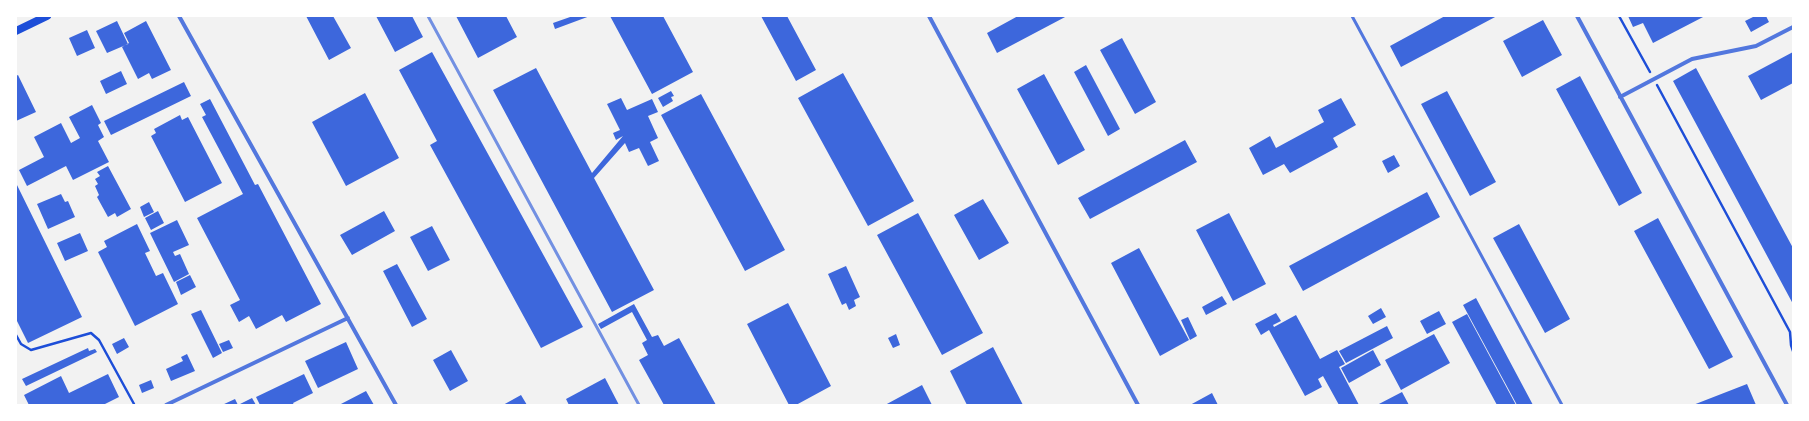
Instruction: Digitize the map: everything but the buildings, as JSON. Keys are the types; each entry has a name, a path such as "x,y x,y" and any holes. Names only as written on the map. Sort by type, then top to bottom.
{"main road":[{"path":"16,31 47,16"}],"street":[{"path":"179,16 396,405"},
{"path":"929,16 1138,405"},
{"path":"1577,16 1786,405"},
{"path":"1620,97 1692,59 1756,46 1793,27"},
{"path":"166,405 348,318"}],"lane":[{"path":"1352,16 1562,405"}],"path":[{"path":"1619,16 1790,332 1793,351"},
{"path":"16,335 21,344 32,350 91,333 99,340 134,404"}],"railway":[{"path":"428,16 639,405"}]}
